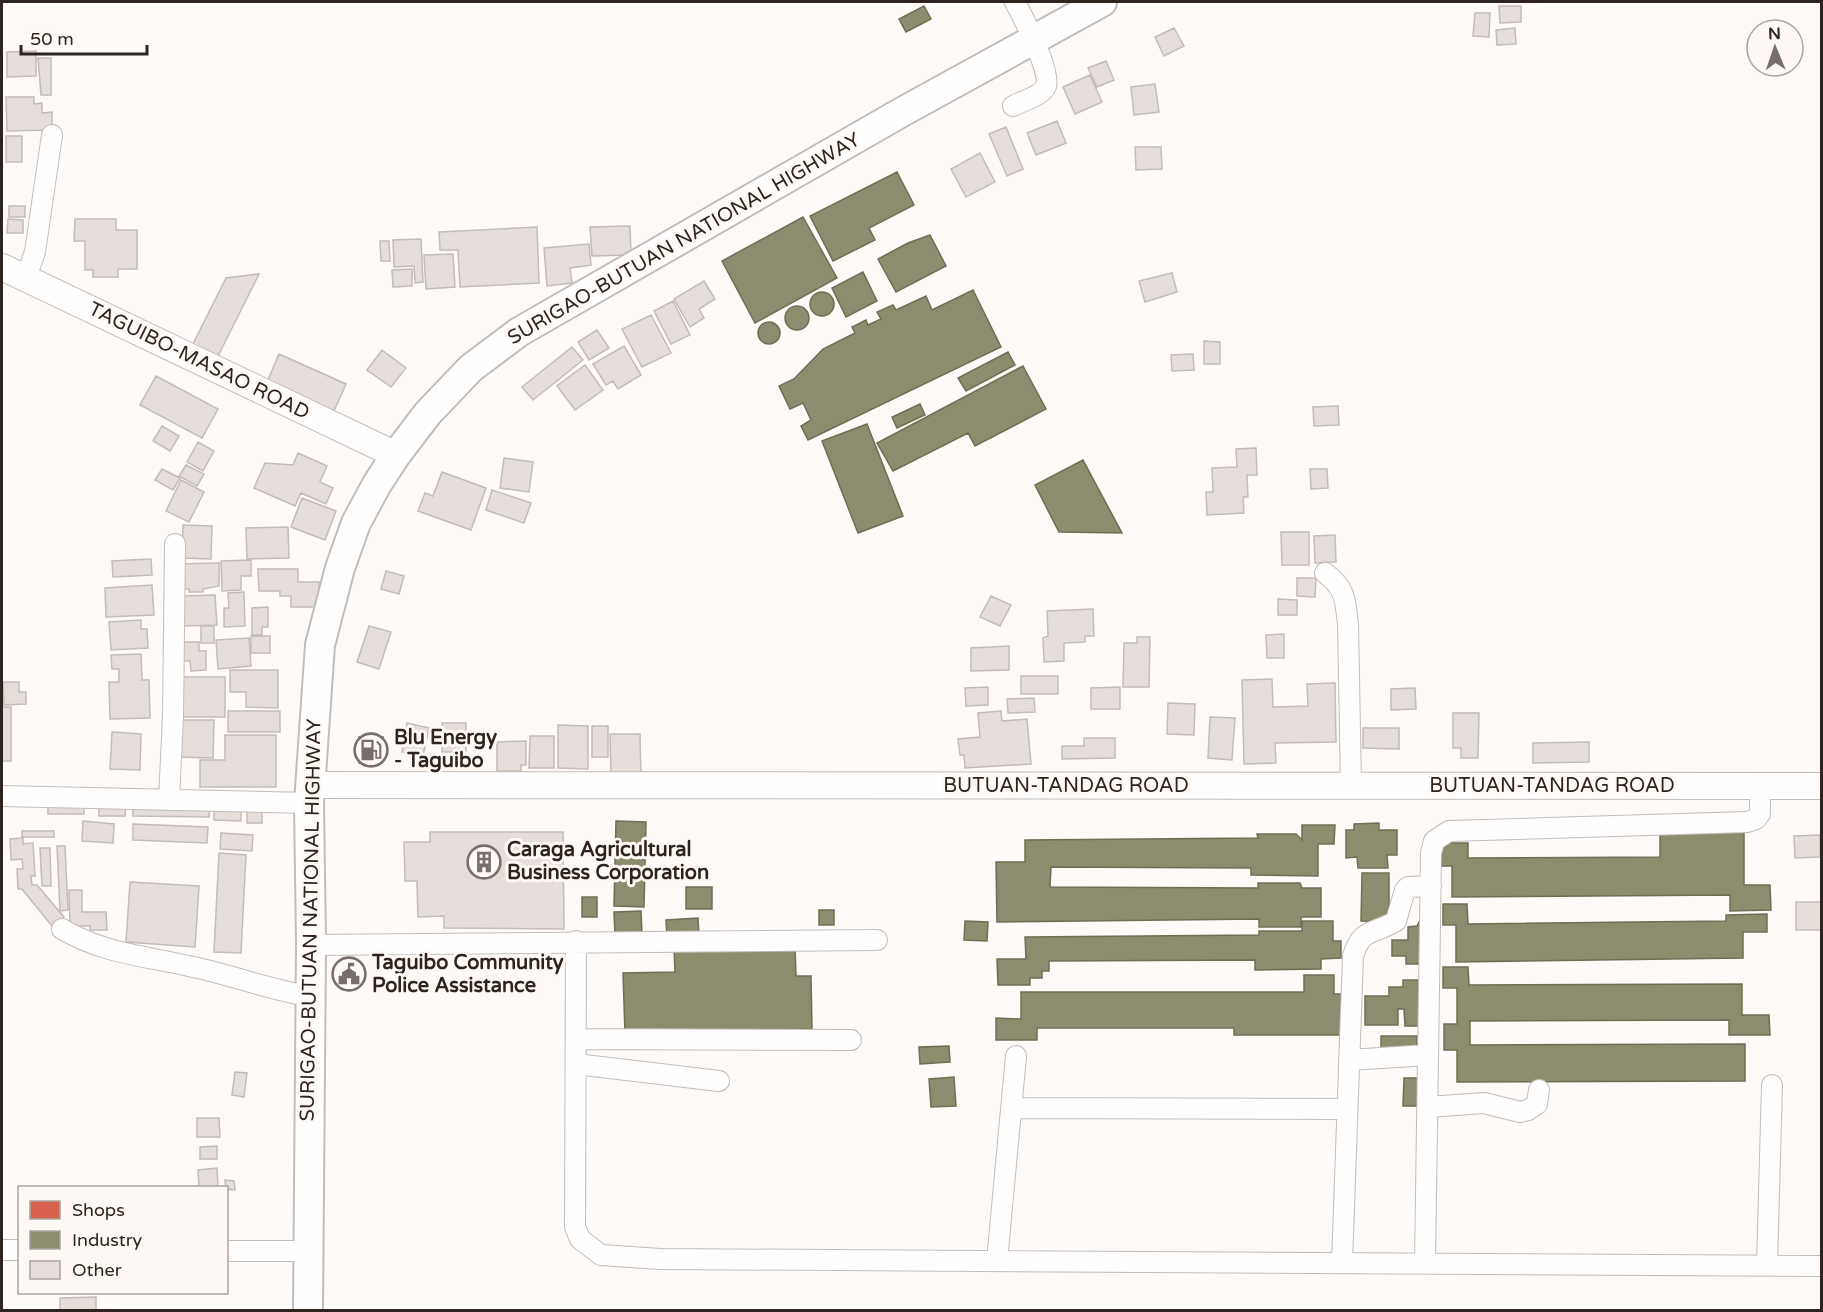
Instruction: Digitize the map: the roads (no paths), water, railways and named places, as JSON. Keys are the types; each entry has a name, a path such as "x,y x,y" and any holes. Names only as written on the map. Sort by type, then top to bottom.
{"highway":[{"name":"SURIGAO-BUTUAN NATIONAL HIGHWAY","path":"308,1311 310,794 320,645 337,579 356,523 396,455 428,413 471,368 519,332 902,112 1102,2"}],"main road":[{"name":"TAGUIBO-MASAO ROAD","path":"2,267 396,455"},
{"name":"BUTUAN-TANDAG ROAD","path":"310,794 1351,786 1821,786"}],"street":[{"path":"1014,106 1042,92 1046,86 1046,78 1034,38 1016,2"},
{"path":"26,277 37,242 52,135"},
{"path":"169,800 173,716 175,544"},
{"path":"1325,573 1339,584 1345,600 1348,624 1351,786"},
{"path":"1425,1263 1431,854 1434,841 1449,831 1747,822 1756,819 1760,813 1760,786"},
{"path":"2,796 169,800 310,794"},
{"path":"1341,1263 1353,956 1357,942 1362,935 1396,921 1403,894 1408,887 1431,886"},
{"path":"62,929 83,942 112,951 195,967 309,996"},
{"path":"311,945 877,940"},
{"path":"576,941 575,1227 580,1239 601,1255 660,1259 1821,1266"},
{"path":"576,1039 851,1040"},
{"path":"1349,1060 1428,1055"},
{"path":"997,1261 1016,1056"},
{"path":"576,1064 719,1081"},
{"path":"1767,1265 1772,1085"},
{"path":"1428,1107 1484,1104 1520,1112 1537,1104 1539,1090"},
{"path":"1012,1108 1347,1109"},
{"path":"2,1250 18,1250"},
{"path":"228,1251 308,1251"}],"place":[{"name":"Blu Energy - Taguibo","path":"371,750"},
{"name":"Caraga Agricultural Business Corporation","path":"484,862"},
{"name":"Taguibo Community Police Assistance","path":"349,974"}]}
